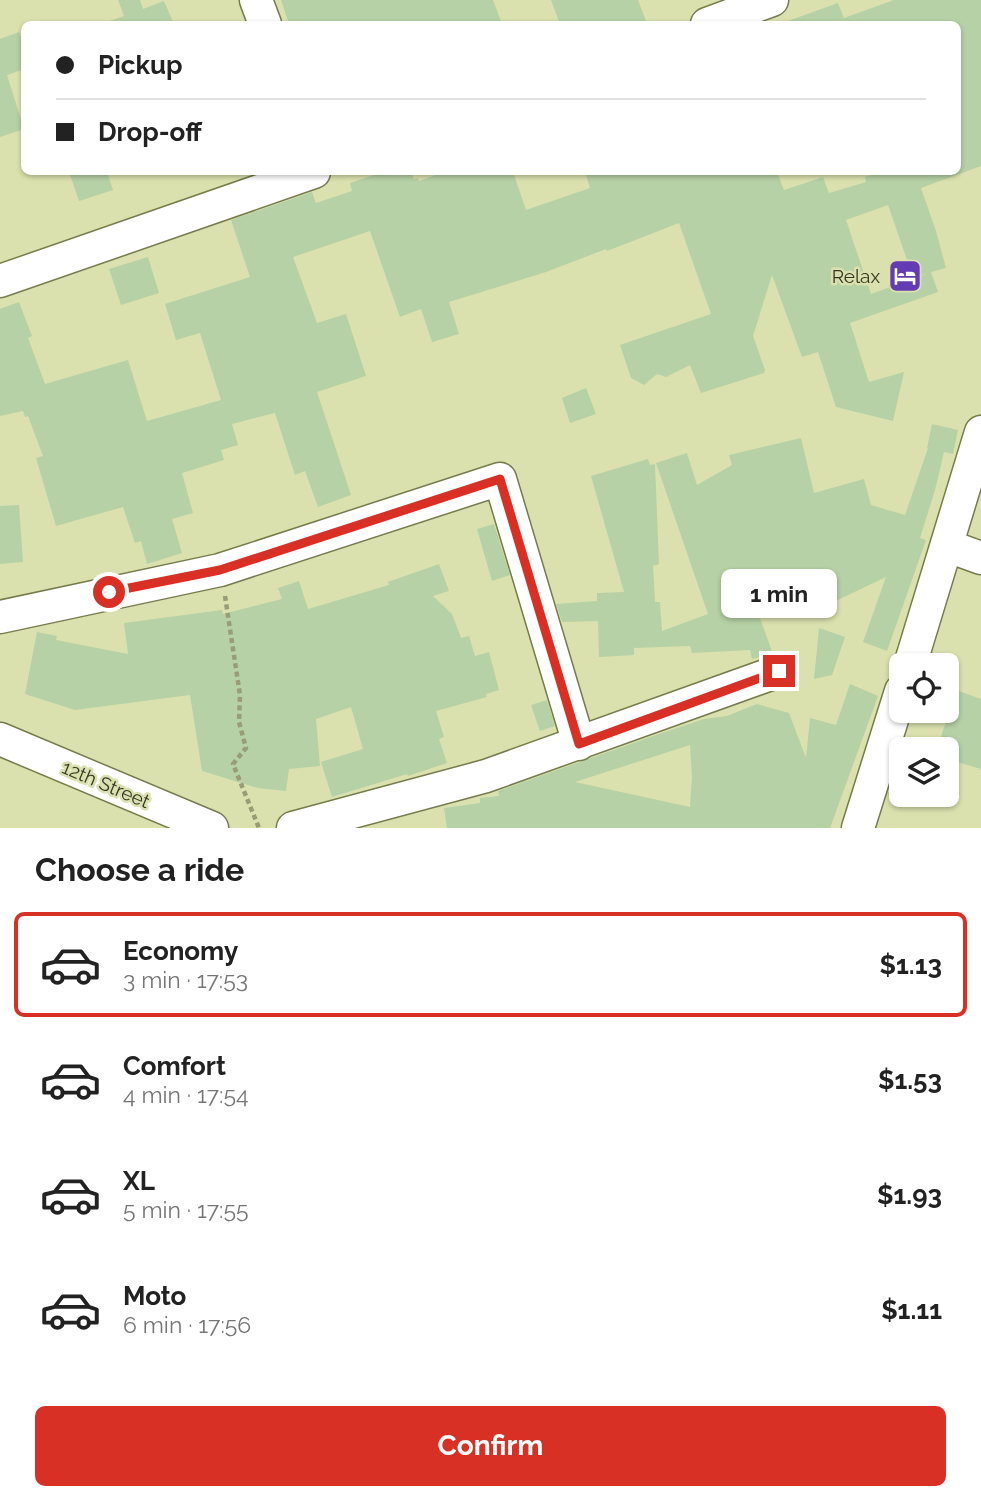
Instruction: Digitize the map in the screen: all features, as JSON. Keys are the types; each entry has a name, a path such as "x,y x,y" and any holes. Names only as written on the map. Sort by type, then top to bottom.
{"street":[{"path":"256,0 264,21"},
{"path":"715,21 772,0"},
{"path":"0,281 305,175"},
{"path":"914,653 981,432"},
{"path":"0,617 220,570 500,479 579,744"},
{"path":"947,546 981,558"},
{"path":"293,828 486,776 779,671"},
{"path":"858,828 891,723"},
{"name":"12th Street","path":"0,739 212,828"}],"path":[{"path":"220,570 240,695 239,722 246,748 233,764 259,828"}],"building":[{"path":"118,0 140,0 143,9 164,1 173,21 110,21 124,16"},
{"path":"281,0 493,0 501,21 288,21"},
{"path":"551,0 638,0 646,21 559,21"},
{"path":"894,0 981,0 981,166 961,173 961,21 788,21 838,3 844,18"},
{"path":"19,32 21,38 21,70 7,75 21,119 21,130 0,137 0,39"},
{"path":"70,175 108,175 113,190 79,201"},
{"path":"374,175 412,175 419,181 436,175 514,175 526,210 590,188 586,175 778,175 784,190 823,177 829,193 866,182 865,177 956,175 921,188 946,268 931,272 938,292 850,323 869,382 904,372 893,421 836,407 818,352 802,357 772,275 753,336 764,373 701,393 690,365 666,377 657,374 644,385 631,378 620,345 711,314 679,223 546,272 449,302 459,334 432,342 421,309 400,317 370,231 293,257 317,323 346,314 366,376 317,392 351,495 318,507 305,471 295,475 275,413 232,424 238,445 221,450 224,460 182,473 193,513 172,519 182,553 147,564 141,541 135,543 123,507 56,526 36,458 43,456 28,416 25,417 23,411 0,416 0,309 19,302 32,336 28,338 45,384 128,360 147,421 221,400 200,333 176,340 165,304 250,277 231,220 312,192 316,203 352,191 350,183","holes":["888,205 913,277 926,274 871,294 846,220"]},
{"path":"148,257 159,293 121,305 109,269"},
{"path":"586,388 596,414 570,423 562,398"},
{"path":"932,424 958,430 953,454 944,452 920,538 926,540 887,651 863,642 886,577 819,609 808,581 753,599 773,654 752,659 750,650 692,653 690,646 634,648 634,655 599,657 598,621 562,622 556,604 597,601 597,593 624,592 591,476 648,459 650,465 655,464 659,564 653,566 655,602 660,602 662,631 708,614 656,463 687,453 697,485 732,465 729,455 801,438 814,493 864,479 871,505 905,515 928,448"},
{"path":"19,505 23,562 0,564 0,506"},
{"path":"494,524 510,575 492,581 477,529"},
{"path":"439,564 449,591 433,596 452,614 461,638 469,636 475,656 489,652 499,690 486,694 487,697 436,711 444,737 439,739 447,763 408,776 407,774 332,797 321,762 363,749 351,707 316,719 320,766 289,769 286,791 258,788 202,771 190,695 75,710 25,694 37,632 57,636 56,640 128,654 124,623 222,610 223,614 282,599 278,588 299,581 308,609 389,585 388,582"},
{"path":"819,628 845,637 832,675 814,679"},
{"path":"850,684 878,696 830,828 447,828 444,808 480,803 480,798 499,796 498,791 656,735 704,719 727,716 757,704 789,713 806,758 810,718 836,725","holes":["690,745 690,807 575,782"]},
{"path":"959,691 981,699 981,769 959,763 959,737 941,737 945,723 959,723"},
{"path":"547,700 555,726 540,731 531,705"}],"place":[{"name":"Relax","path":"905,276"}],"route":[{"path":"109,592 220,570 500,479 579,744 779,671"}]}
